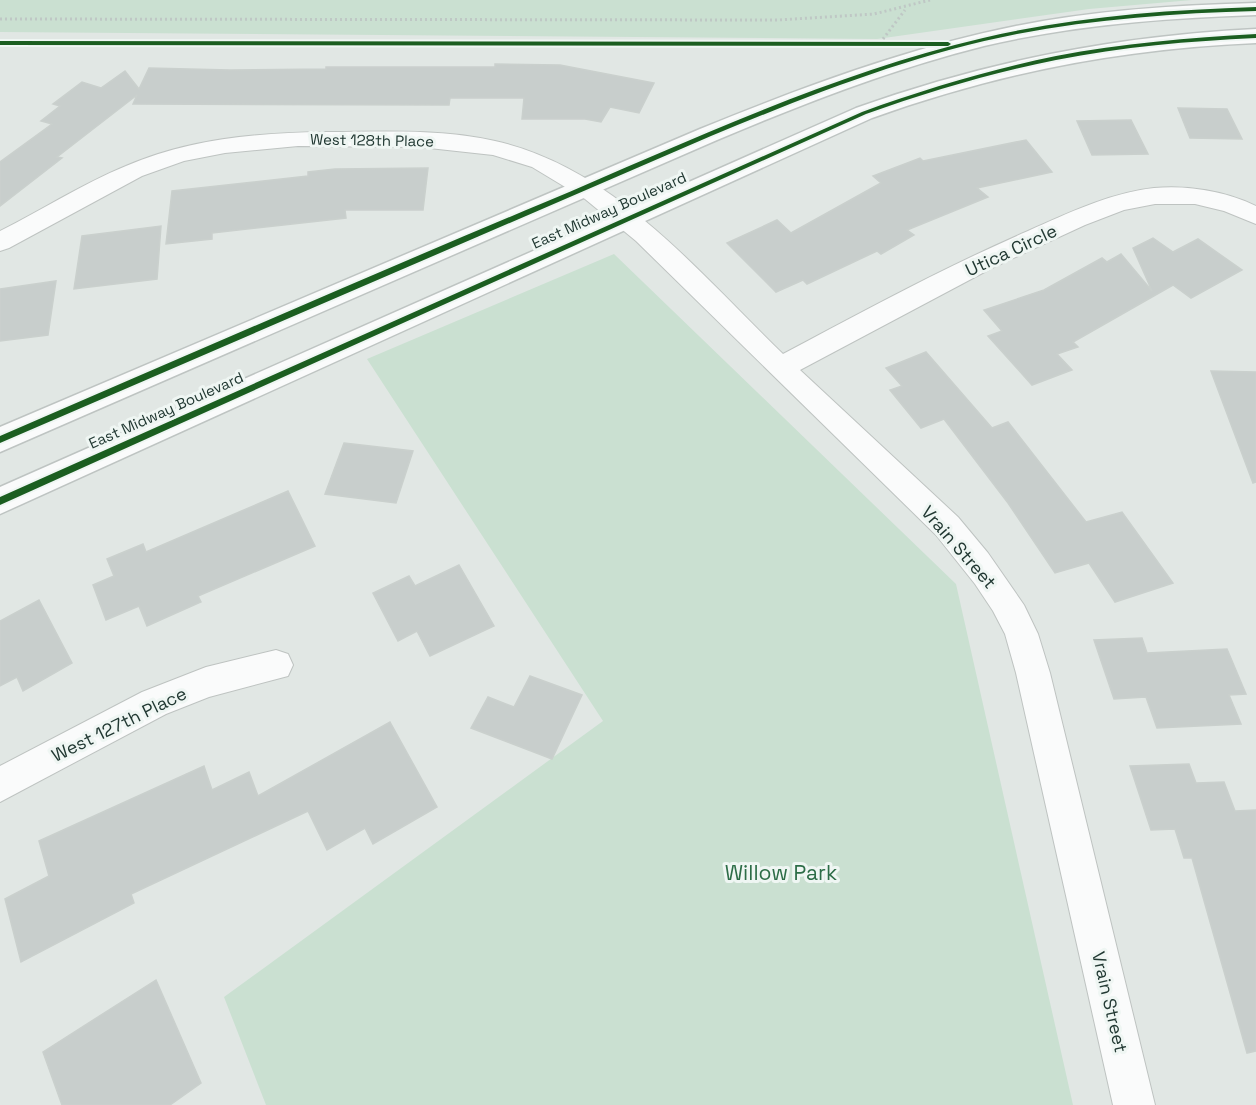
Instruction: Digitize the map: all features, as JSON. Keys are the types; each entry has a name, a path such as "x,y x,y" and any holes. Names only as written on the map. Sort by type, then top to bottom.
{"main road":[{"name":"East Midway Boulevard","path":"0,440 719,130 839,83 944,50 1044,27 1177,12 1256,9"},
{"name":"East Midway Boulevard","path":"0,501 864,113 965,78 1032,62 1107,48 1179,40 1256,36"}],"street":[{"name":"West 128th Place","path":"0,242 151,153 179,155 260,141 314,138 456,142 515,154 539,162 584,188"},
{"name":"Vrain Street","path":"584,188 627,219 947,526 985,573 1007,605 1020,630 1033,673 1134,1105"},
{"name":"Utica Circle","path":"780,368 1016,246 1082,217 1155,196 1199,196 1246,205"},
{"name":"West 127th Place","path":"0,785 154,703 206,682 276,665"}],"path":[{"path":"0,19 778,20 864,16 906,9 930,0"},
{"path":"889,32 906,9"}],"green space":[{"path":"0,0 1192,0 1089,9 877,39 0,32"},
{"name":"Willow Park","path":"614,254 956,584 1073,1105 266,1105 224,997 603,721 367,359"}],"building":[{"path":"495,64 560,65 654,83 639,113 610,107 601,122 585,119 522,119 524,98 450,98 449,105 133,104 137,95 57,157 62,158 0,206 0,162 52,124 41,121 60,106 53,104 82,82 101,88 125,71 139,89 149,68 326,69 326,67 495,67"},
{"path":"1178,108 1227,109 1242,139 1190,138"},
{"path":"1131,120 1148,154 1092,155 1077,121"},
{"path":"1026,140 1052,172 977,188 988,197 907,230 914,235 881,254 877,251 807,284 803,280 776,292 727,243 777,220 791,233 881,183 873,176 920,158 923,161"},
{"path":"428,168 423,210 345,210 346,218 212,233 212,239 166,244 172,191 308,176 308,172 335,169"},
{"path":"161,226 157,279 74,289 82,236"},
{"path":"1153,238 1173,252 1198,239 1242,270 1191,298 1173,285 1073,342 1078,347 1057,354 1072,370 1032,385 988,336 1002,331 984,310 1044,290 1102,258 1107,262 1121,254 1152,291 1133,248"},
{"path":"56,281 48,335 0,341 0,289"},
{"path":"926,352 992,428 1008,422 1086,522 1122,512 1173,583 1115,602 1089,563 1055,573 1008,503 944,419 921,428 890,390 902,386 886,368"},
{"path":"1211,371 1256,372 1256,482 1253,483"},
{"path":"344,443 413,451 396,503 325,494"},
{"path":"288,491 315,546 198,596 201,602 147,626 139,606 106,620 93,585 114,576 107,559 143,544 146,552"},
{"path":"459,565 494,626 430,656 417,631 398,641 373,593 409,576 415,586"},
{"path":"39,600 72,663 23,691 17,677 0,686 0,621"},
{"path":"1142,638 1147,653 1227,649 1246,694 1229,695 1241,724 1157,728 1146,697 1114,699 1094,640"},
{"path":"530,676 582,695 552,759 471,728 488,697 514,707"},
{"path":"390,722 437,807 373,844 365,828 327,850 308,811 131,894 134,903 21,962 5,899 49,876 39,841 204,766 212,790 249,772 258,796"},
{"path":"1189,764 1196,783 1224,782 1235,811 1256,810 1256,1051 1247,1053 1192,858 1184,858 1175,829 1151,830 1130,766"},
{"path":"156,980 201,1083 170,1105 62,1105 43,1052"}],"cycle path":[{"path":"0,440 709,134 871,72 983,40 1084,21 1153,14 1256,9"},
{"path":"0,501 864,113 959,81 1057,58 1156,43 1256,36"},
{"path":"0,43 948,44"}]}
